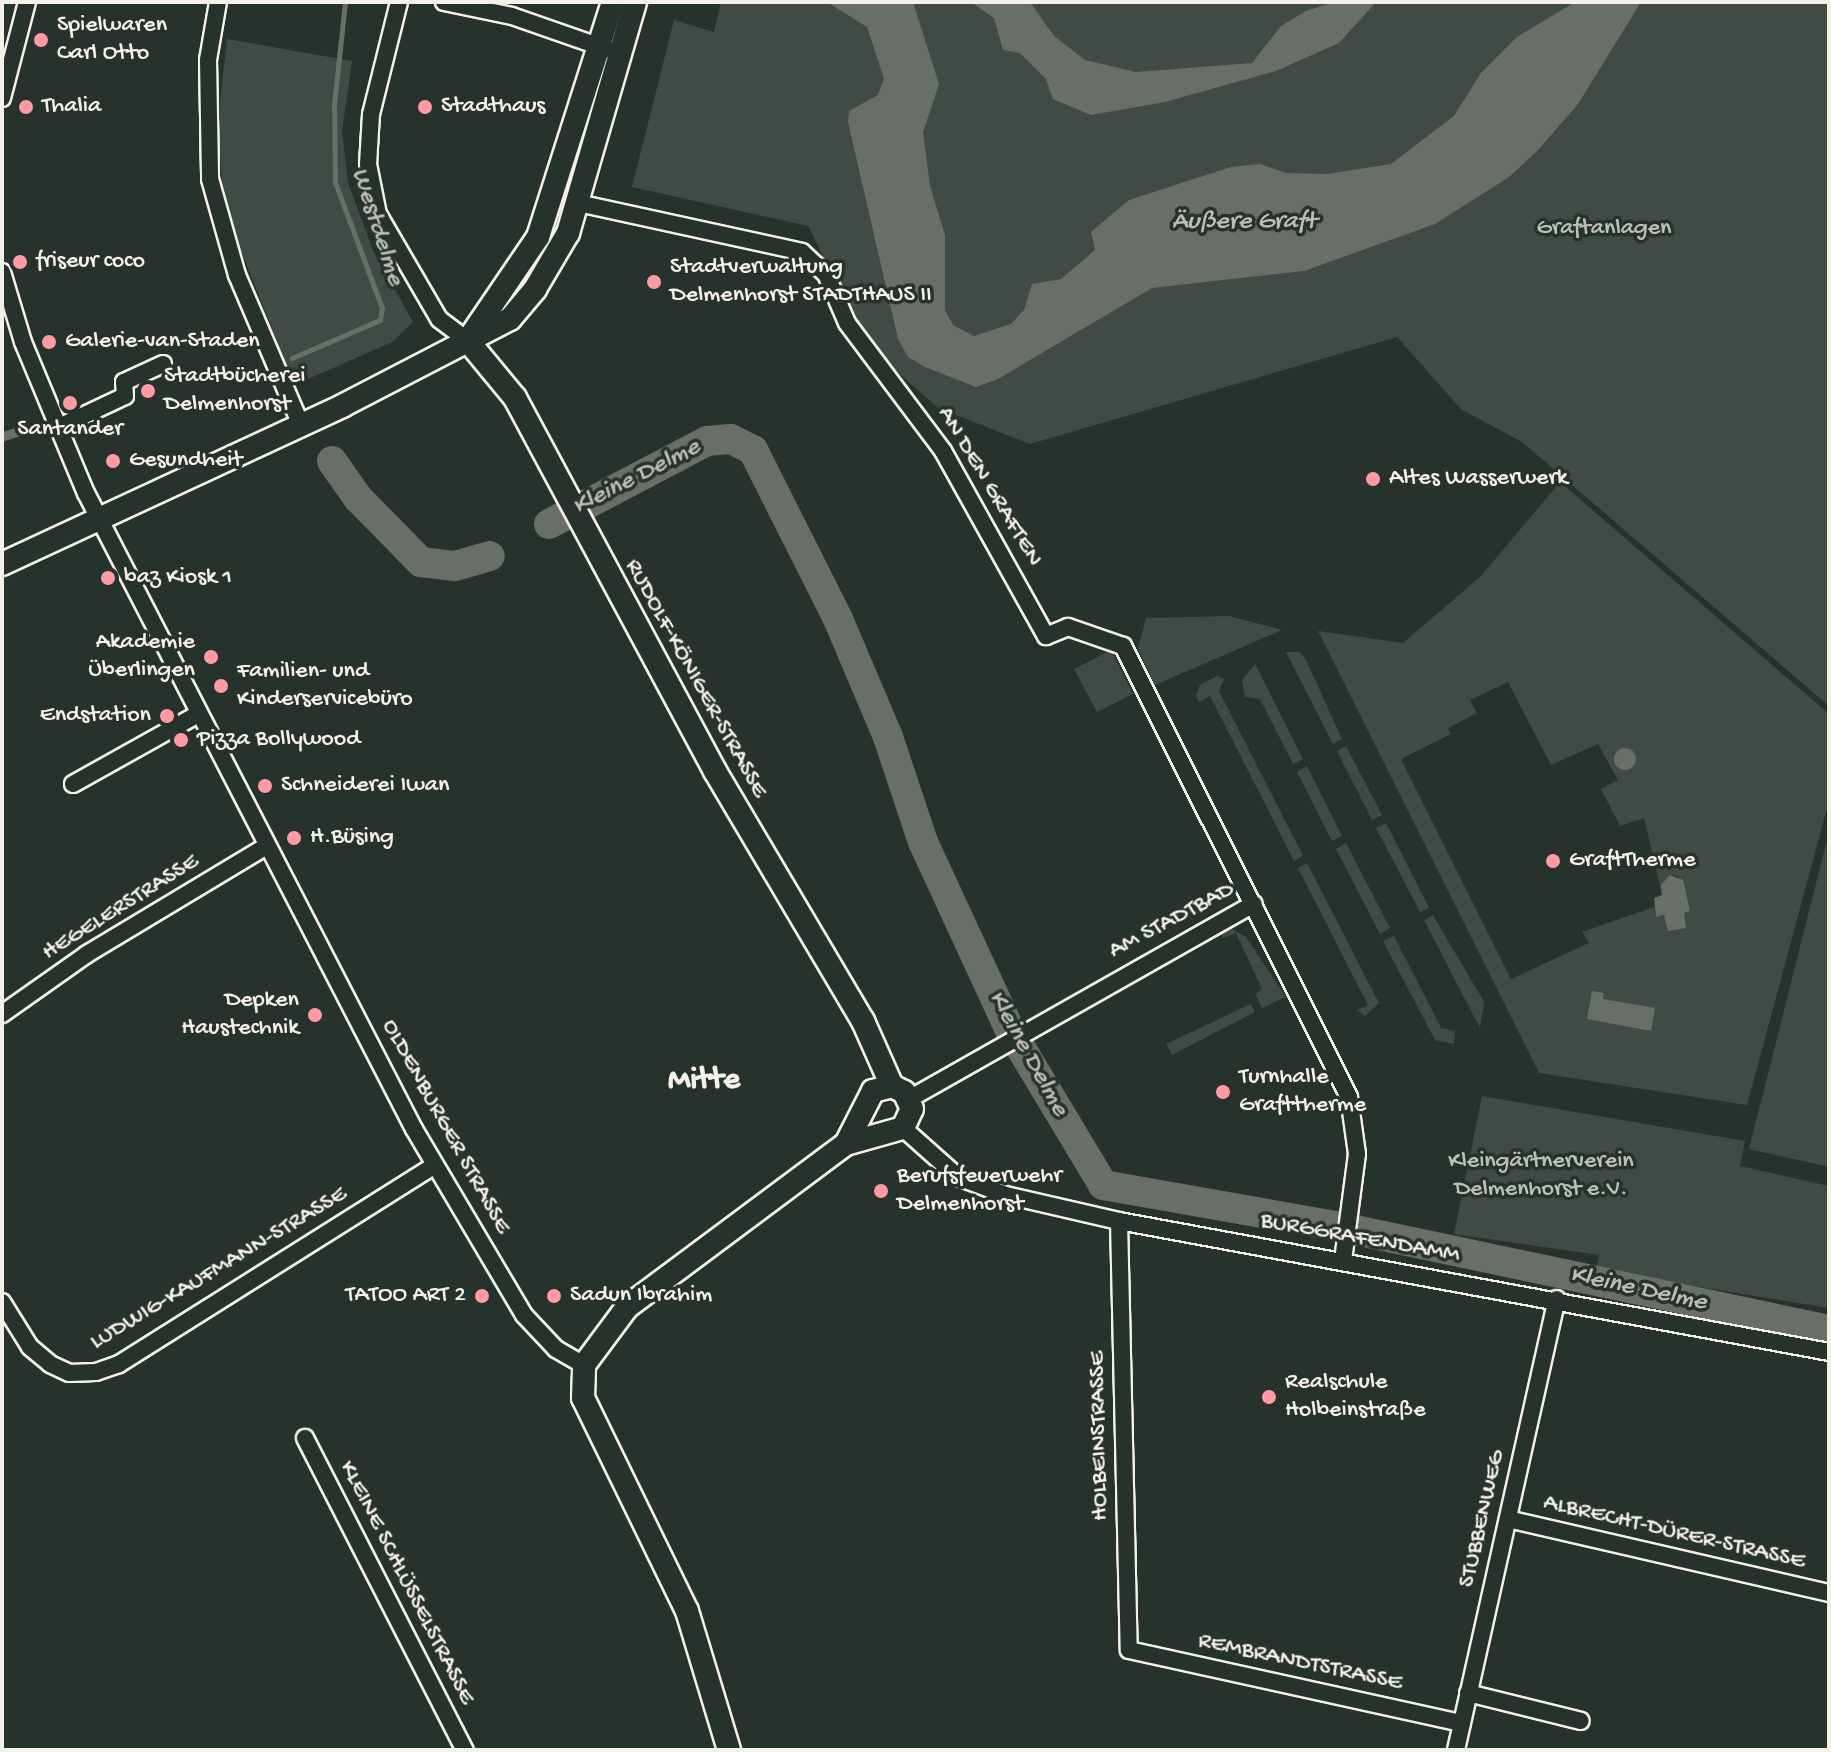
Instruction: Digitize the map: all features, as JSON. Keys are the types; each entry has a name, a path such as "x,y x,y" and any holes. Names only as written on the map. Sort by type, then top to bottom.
{"main road":[{"path":"2,564 313,420 510,319 535,289 568,233 578,203 609,50 613,2"},
{"path":"468,341 538,237 609,50 635,2"},
{"name":"RUDOLF-KÖNIGER-STRASSE","path":"468,341 515,398 571,506 873,1046 892,1091"},
{"path":"729,1750 687,1611 583,1398 584,1365 627,1307 846,1144 879,1132 903,1128 912,1113 892,1091 864,1110 846,1144"},
{"path":"864,1110 869,1125 879,1132"}],"street":[{"path":"2,98 27,2"},
{"path":"218,2 206,118 210,179 230,255 313,420"},
{"path":"399,2 371,114 368,164 378,214 439,319 468,341"},
{"path":"444,2 512,16 609,50"},
{"name":"AN DEN GRAFTEN","path":"578,203 802,252 826,274 847,323 943,451 1046,636 1068,627 1123,646 1254,904"},
{"name":"OLDENBURGER STRASSE","path":"2,272 57,428 198,714 435,1165 524,1315 556,1349 584,1365"},
{"path":"57,428 125,396 124,382 163,364"},
{"path":"73,784 198,714"},
{"name":"HEGELERSTRASSE","path":"2,1014 180,898 267,846"},
{"name":"AM STADTBAD","path":"892,1091 997,1046 1254,904 1349,1097 1357,1154 1343,1260"},
{"name":"BURGGRAFENDAMM","path":"903,1128 958,1177 1006,1195 1119,1221 1557,1299 1829,1352"},
{"name":"LUDWIG-KAUFMANN-STRASSE","path":"2,1302 30,1347 50,1364 69,1373 96,1372 119,1364 435,1165"},
{"name":"HOLBEINSTRASSE","path":"1119,1221 1129,1650"},
{"name":"STUBBENWEG","path":"1456,1750 1557,1299"},
{"name":"KLEINE SCHLÜSSELSTRASSE","path":"305,1438 465,1750"},
{"name":"ALBRECHT-DÜRER-STRASSE","path":"1508,1519 1829,1593"},
{"name":"REMBRANDTSTRASSE","path":"1129,1650 1462,1723"},
{"path":"1468,1693 1581,1721"}],"green space":[{"name":"Graftanlagen","path":"721,2 1829,2 1829,706 1522,442 1461,409 1397,337 1030,444 938,408 893,368 851,311 808,226 632,187 674,20 714,32"},
{"path":"227,39 352,61 342,131 348,183 374,253 413,322 392,342 306,380 287,366 241,251 222,185 218,120"},
{"path":"1560,482 1829,714 1829,801 1747,1105 1539,1073 1318,631 1403,643 1481,576","holes":["1508,682 1551,765 1598,744 1618,780 1601,789 1620,826 1644,818 1662,895 1670,875 1678,876 1689,911 1656,917 1654,907 1582,932 1589,943 1511,979 1401,759 1451,734 1448,728 1477,713 1470,700"]},
{"path":"1229,616 1282,630 1155,685 1138,649 1146,618"},
{"path":"1111,650 1133,694 1097,712 1074,669"},
{"path":"1286,652 1300,652 1305,658 1342,739 1333,744"},
{"path":"1255,664 1303,759 1293,764 1260,699 1245,697 1242,680"},
{"path":"1217,676 1224,679 1219,691 1303,856 1294,861 1210,696 1199,702 1196,696 1200,685"},
{"path":"1346,746 1382,815 1372,820 1337,751"},
{"path":"1307,766 1342,836 1332,841 1297,772"},
{"path":"1386,823 1429,908 1420,912 1376,828"},
{"path":"1829,832 1829,1167 1749,1149"},
{"path":"1346,843 1390,928 1380,934 1336,849"},
{"path":"1307,863 1379,1003 1365,1016 1357,1010 1368,1005 1298,868"},
{"path":"1433,915 1484,1002 1480,1028 1424,920"},
{"path":"1230,928 1246,937 1286,997 1262,1008 1255,994 1262,989 1236,933 1223,938 1220,932"},
{"path":"1394,936 1441,1028 1455,1031 1454,1044 1435,1040 1383,941"},
{"path":"1251,1004 1255,1012 1172,1055 1166,1044"},
{"name":"Kleingärtnerverein Delmenhorst e.V.","path":"1482,1096 1745,1141 1740,1166 1829,1186 1829,1308 1596,1270 1599,1255 1454,1234"}],"water":[{"name":"Äußere Graft","path":"827,2 913,2 939,84 923,132 930,186 945,235 945,310 953,325 974,336 1011,324 1024,310 1032,284 1061,279 1095,250 1091,232 1129,200 1231,167 1260,164 1286,173 1327,174 1391,164 1454,116 1481,73 1517,37 1575,2 1641,2 1578,104 1539,149 1509,177 1435,224 1304,271 1152,288 998,379 976,387 908,357 898,339 848,122 849,111 878,95 884,79 867,27"},
{"path":"971,2 1030,2 1054,36 1085,60 1136,72 1252,63 1281,26 1306,11 1334,2 1376,2 1339,43 1276,71 1165,102 1091,115 1053,99 1046,79 1020,53 1003,50 994,18"},
{"path":"37,422 39,430 2,442 2,432"},
{"path":"1625,748 1636,759 1625,770 1614,759"},
{"path":"1670,875 1683,880 1690,911 1684,913 1686,928 1668,931 1664,915 1656,917 1654,898 1662,895 1661,885"},
{"path":"1592,991 1604,993 1603,999 1655,1008 1651,1031 1587,1019"}],"waterway":[{"name":"Westdelme","path":"292,358 380,320 382,308 335,182 334,105 345,2"},
{"name":"Kleine Delme","path":"549,524 707,441 731,439 753,450 838,619 888,737 923,842 1010,1030 1103,1185 1336,1226 1829,1330"},
{"name":"Kleine Delme","path":"332,461 358,498 421,562 455,566 490,556"}],"place":[{"name":"Spielwaren Carl Otto","path":"41,40"},
{"name":"Thalia","path":"26,107"},
{"name":"Stadthaus","path":"425,107"},
{"name":"friseur coco","path":"20,262"},
{"name":"Stadtverwaltung Delmenhorst STADTHAUS II","path":"654,282"},
{"name":"Galerie-van-Staden","path":"49,342"},
{"name":"Stadtbücherei Delmenhorst","path":"148,391"},
{"name":"Santander","path":"70,403"},
{"name":"Gesundheit","path":"113,461"},
{"name":"Altes Wasserwerk","path":"1373,479"},
{"name":"baz Kiosk 1","path":"108,578"},
{"name":"Akademie Überlingen","path":"211,657"},
{"name":"Familien- und Kinderservicebüro","path":"221,686"},
{"name":"Endstation","path":"167,716"},
{"name":"Pizza Bollywood","path":"181,740"},
{"name":"Schneiderei Iwan","path":"265,786"},
{"name":"H.Büsing","path":"294,838"},
{"name":"GraftTherme","path":"1553,861"},
{"name":"Depken Haustechnik","path":"315,1015"},
{"name":"Turnhalle Grafttherme","path":"1223,1092"},
{"name":"Berufsfeuerwehr Delmenhorst","path":"881,1191"},
{"name":"TATOO ART 2","path":"482,1296"},
{"name":"Sadun Ibrahim","path":"554,1296"},
{"name":"Realschule Holbeinstraße","path":"1269,1397"}],"district":[{"name":"Mitte","path":"704,1081"}]}
